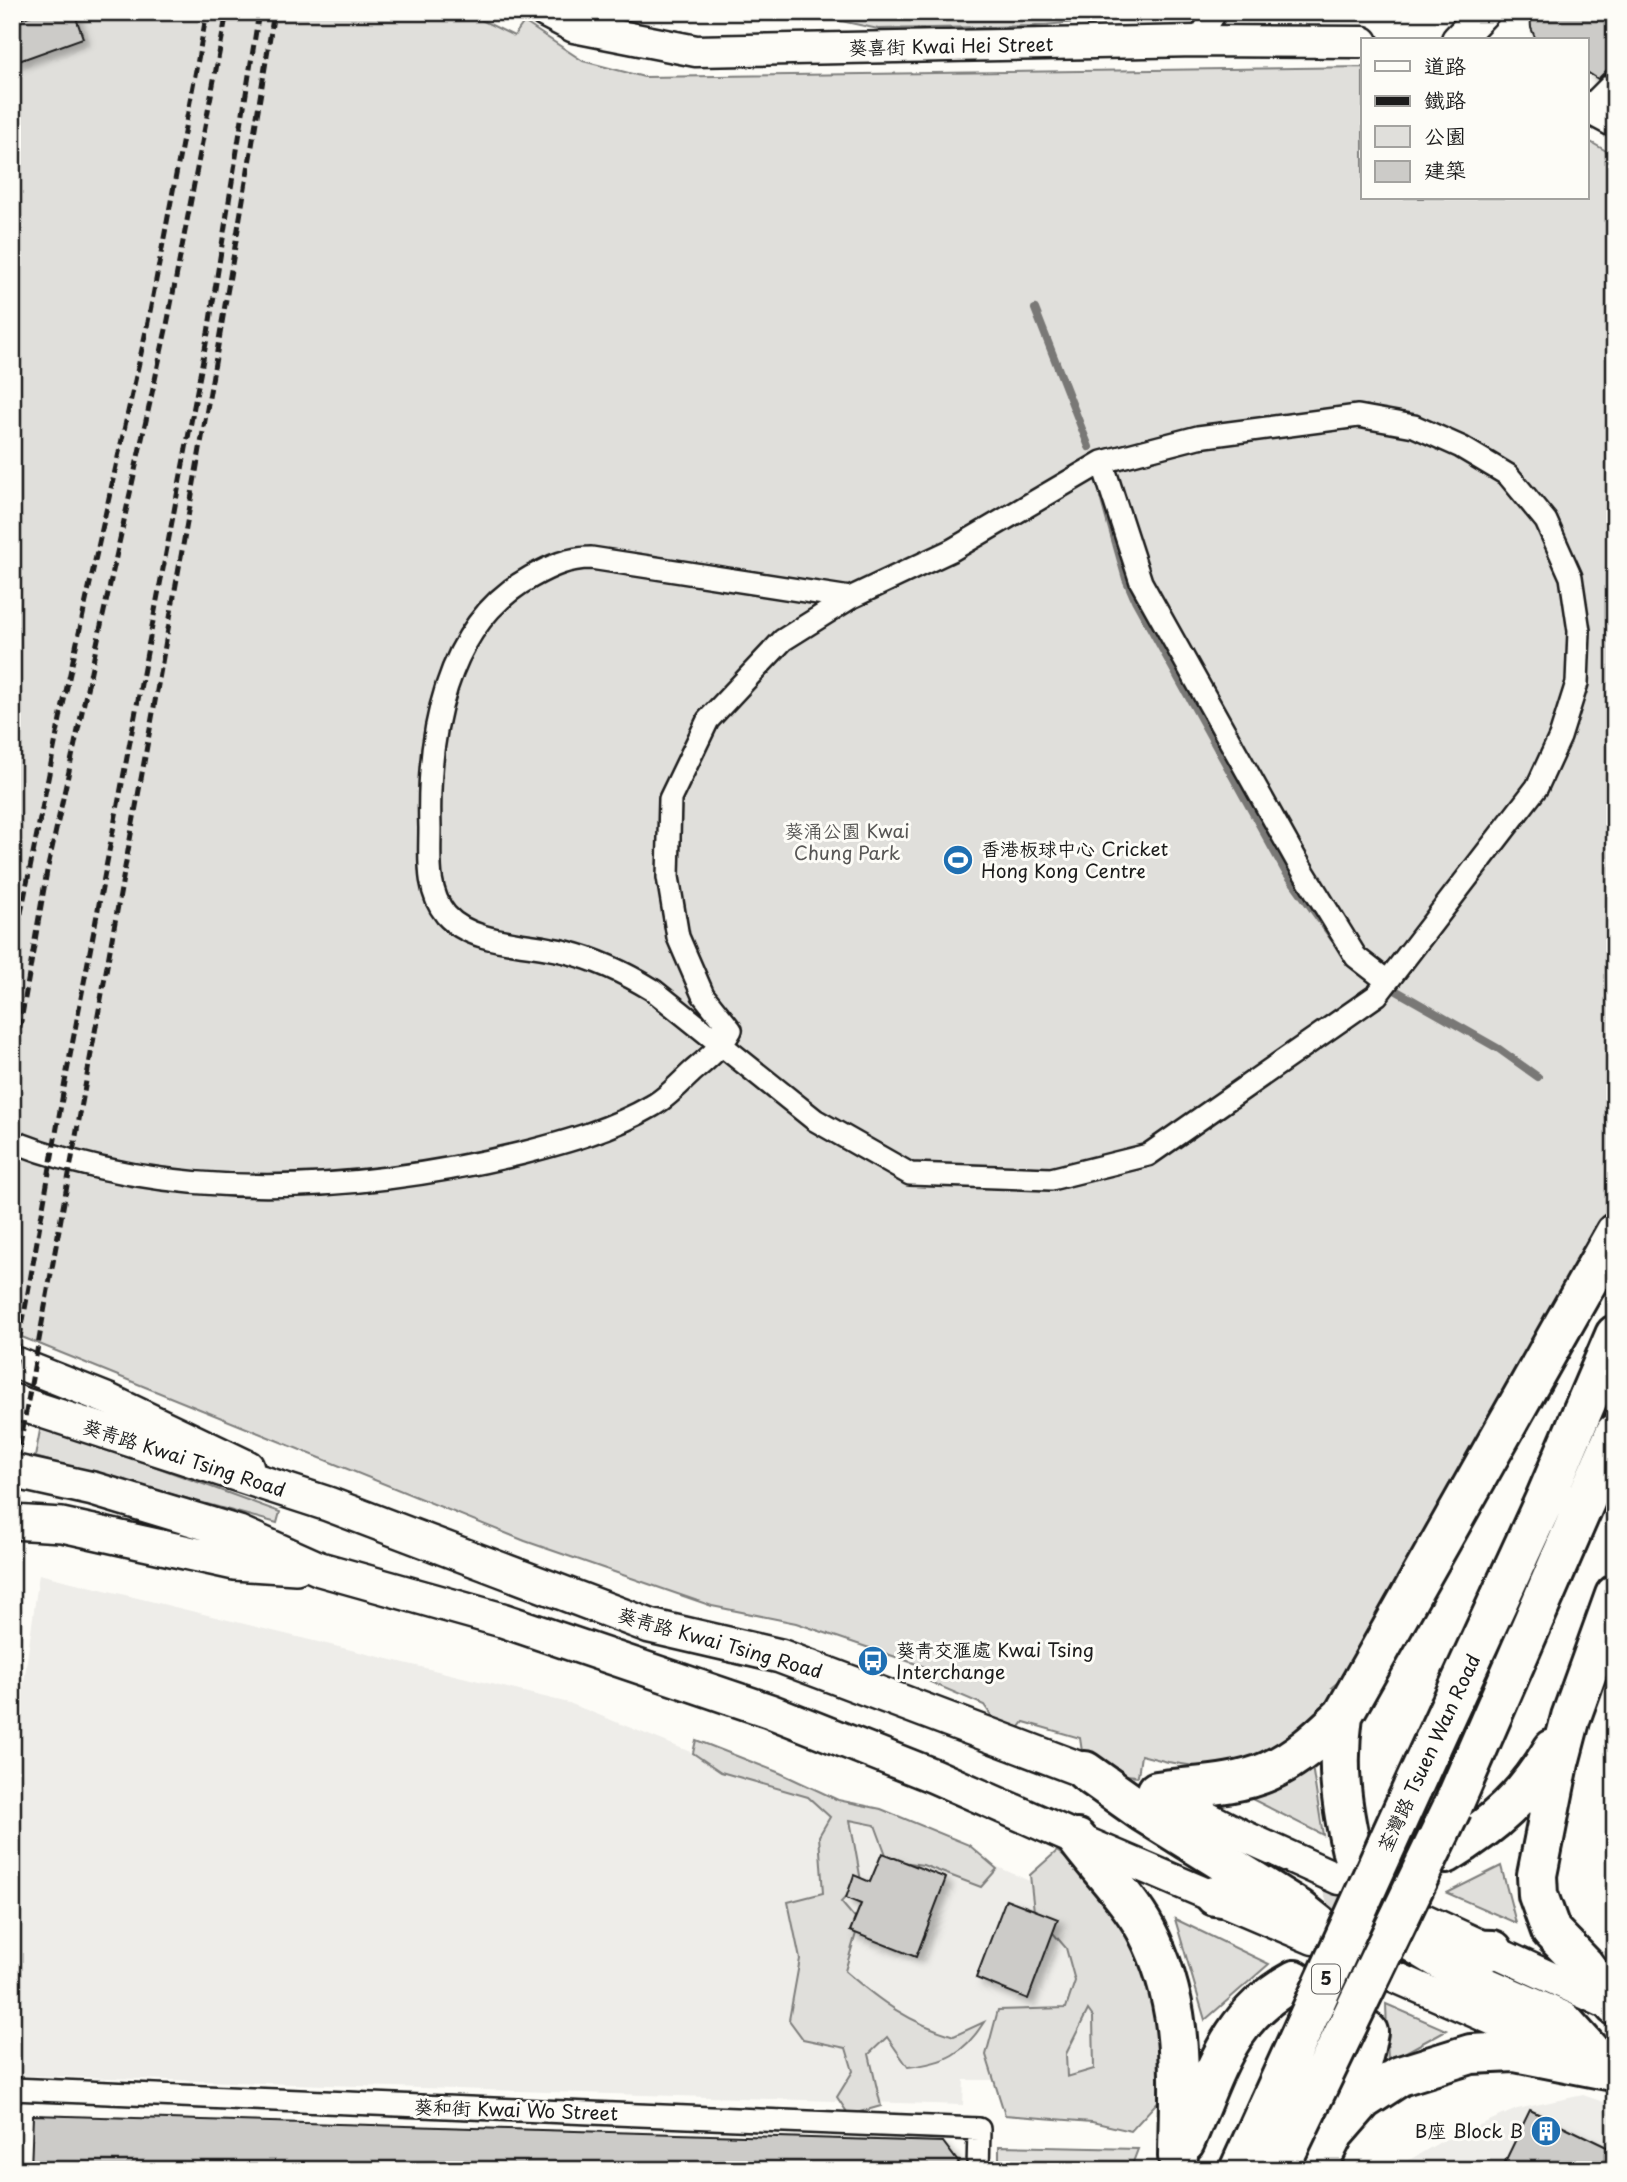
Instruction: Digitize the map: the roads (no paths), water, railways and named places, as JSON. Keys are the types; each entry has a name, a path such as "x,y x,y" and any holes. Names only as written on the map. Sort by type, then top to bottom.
{"highway":[{"path":"1157,1791 1219,1783 1268,1772 1310,1747 1343,1716 1615,1233"},
{"name":"荃灣路 Tsuen Wan Road","path":"1239,2170 1545,1500 1615,1335"},
{"name":"荃灣路 Tsuen Wan Road","path":"1278,2170 1435,1846 1615,1433"},
{"path":"1615,1595 1571,1717 1541,1850 1538,1895 1551,1931 1584,1965 1615,2006"},
{"path":"1325,1901 1340,1798 1337,1756 1343,1716"},
{"path":"1446,1854 1499,1818 1526,1792 1571,1717"},
{"path":"1085,1771 1143,1812 1325,1901"},
{"path":"1077,1839 1145,1929 1164,1974 1178,2026 1176,2163"},
{"path":"1215,1896 1325,1901"},
{"path":"1493,1950 1409,1946 1495,1992 1563,2021 1611,2072"},
{"path":"1176,2163 1233,2035 1246,2015 1265,1998 1295,1980"},
{"path":"1315,2170 1337,2130 1362,2071 1368,2032"},
{"path":"1337,2130 1363,2100 1400,2076 1471,2054 1515,2052 1611,2072"}],"main road":[{"name":"葵喜街 Kwai Hei Street","path":"545,12 574,27 696,51 1197,41 1361,42"},
{"path":"1459,38 1484,12"},
{"path":"1588,108 1615,122"},
{"path":"12,1360 110,1399 328,1504"},
{"name":"葵青路 Kwai Tsing Road","path":"12,1401 328,1504 650,1626 780,1656 1085,1771 1157,1791 1248,1838 1325,1901"},
{"path":"12,1471 93,1489 239,1533 320,1569 502,1620 770,1711 922,1771 1215,1896"},
{"path":"12,1522 62,1525 234,1563 320,1569"},
{"path":"1493,1950 1615,2006"}],"street":[{"path":"1197,41 1216,12"},
{"path":"1588,108 1615,81"},
{"path":"12,1141 80,1163 213,1182 311,1185 420,1175 470,1166 565,1141 645,1110 662,1099 722,1047 731,1030 704,995 678,937 667,877 670,799 708,720 783,640 850,597 952,550 1102,462 1198,437 1358,416 1413,426 1461,447 1508,475 1546,521 1571,577 1580,631 1577,683 1560,737 1537,787 1377,995 1148,1155 1051,1179 910,1174 816,1120 722,1047 653,990 565,951 473,933 445,914 437,900 431,877 429,794 431,761 441,710 459,658 490,606 520,583 565,561 599,559 850,597"},
{"path":"1102,462 1141,582 1297,861 1356,957 1387,981"},
{"name":"葵和街 Kwai Wo Street","path":"12,2089 979,2129 978,2170"}],"waterway":[{"path":"1035,309 1089,447"},
{"path":"1103,497 1126,579 1135,600 1285,871 1334,939"},
{"path":"1395,990 1499,1049 1538,1077"}],"tunnel":[{"path":"1328,1905 1415,1873 1441,1857"}],"railway":[{"path":"12,958 61,714 148,322 207,12"},
{"path":"12,1073 47,871 167,325 227,12"},
{"path":"12,1383 65,1082 208,333 259,12"},
{"path":"12,1490 179,567 274,12"}],"place":[{"name":"香港板球中心 Cricket Hong Kong Centre","path":"958,860"},
{"name":"葵青交滙處 Kwai Tsing Interchange","path":"873,1661"},
{"name":"B座 Block B","path":"1546,2131"}],"park label":[{"name":"葵涌公園 Kwai Chung Park","path":"847,842"}]}
